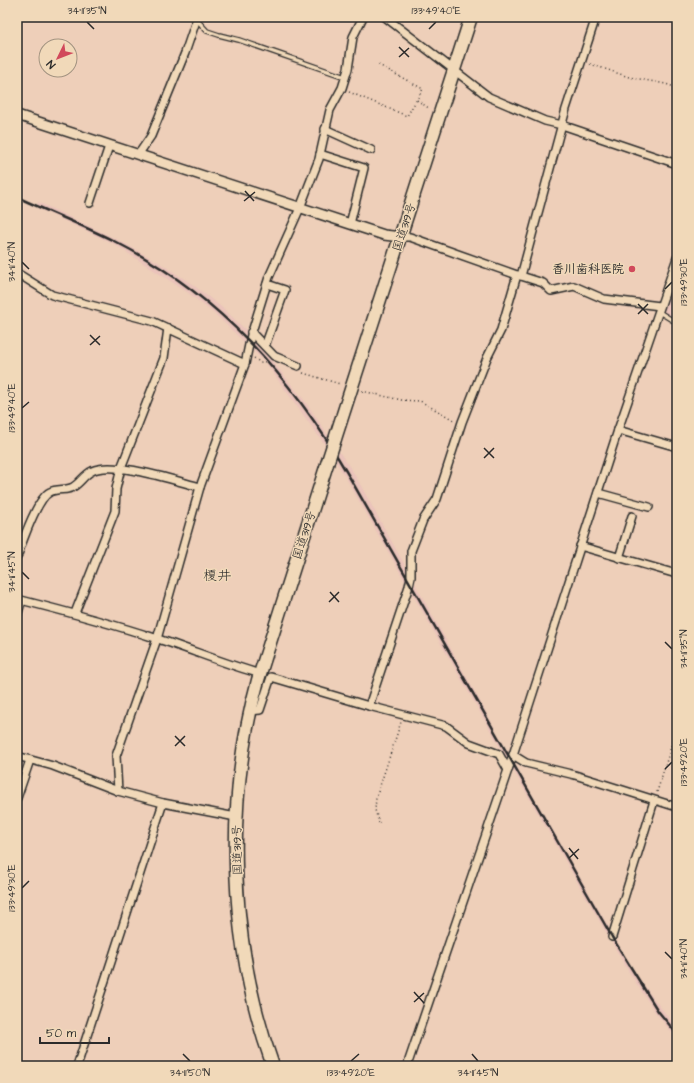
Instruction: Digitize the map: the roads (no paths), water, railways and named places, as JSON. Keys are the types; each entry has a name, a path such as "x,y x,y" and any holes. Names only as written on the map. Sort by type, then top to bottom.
{"highway":[{"name":"国道319号","path":"273,1066 250,983 242,930 236,866 236,817 242,751 249,711 471,17"}],"street":[{"path":"118,791 116,756 157,639 200,487 245,364 246,352 267,284 300,208 320,154 330,110 342,88 353,37 363,17"},
{"path":"385,17 489,97 546,121 677,164"},
{"path":"369,706 409,586 411,577 410,551 423,520 437,499 462,422 487,358 501,330 519,276 566,109 596,17"},
{"path":"138,155 151,136 185,53 196,18"},
{"path":"17,115 384,235 410,237 519,276 543,282 551,291 574,286 604,299 659,309"},
{"path":"325,129 371,150"},
{"path":"90,203 109,146"},
{"path":"320,154 364,168 350,224"},
{"path":"407,1066 508,770 618,430 677,258"},
{"path":"17,273 52,295 152,321 245,364"},
{"path":"265,346 285,290 267,284"},
{"path":"75,613 115,511 116,489 121,468 164,358 168,328"},
{"path":"252,332 274,356 298,366"},
{"path":"618,430 677,447"},
{"path":"17,557 32,517 48,493 59,489 72,488 91,471 98,469 121,468 200,487"},
{"path":"598,493 650,507"},
{"path":"620,558 632,516"},
{"path":"580,546 673,573"},
{"path":"21,600 75,613 157,639 219,662 254,672"},
{"path":"249,711 260,710 271,677 403,716 446,726 469,743 499,754 508,770"},
{"path":"513,755 526,763 574,775 677,807"},
{"path":"17,756 53,766 118,791 164,803 236,817"},
{"path":"17,798 30,760"},
{"path":"612,937 654,801"},
{"path":"78,1066 123,922 164,803"}],"lane":[{"path":"196,18 200,25 207,31 219,36 239,40 345,78"},
{"path":"659,309 672,320 677,321"},
{"path":"17,624 21,600"}],"railway":[{"path":"17,197 102,235 152,262 187,286 220,313 250,342 278,373 328,441 612,937 658,1011 677,1034"}],"place":[{"name":"香川歯科医院","path":"632,269"}],"district":[{"name":"榎井","path":"217,575"}]}
